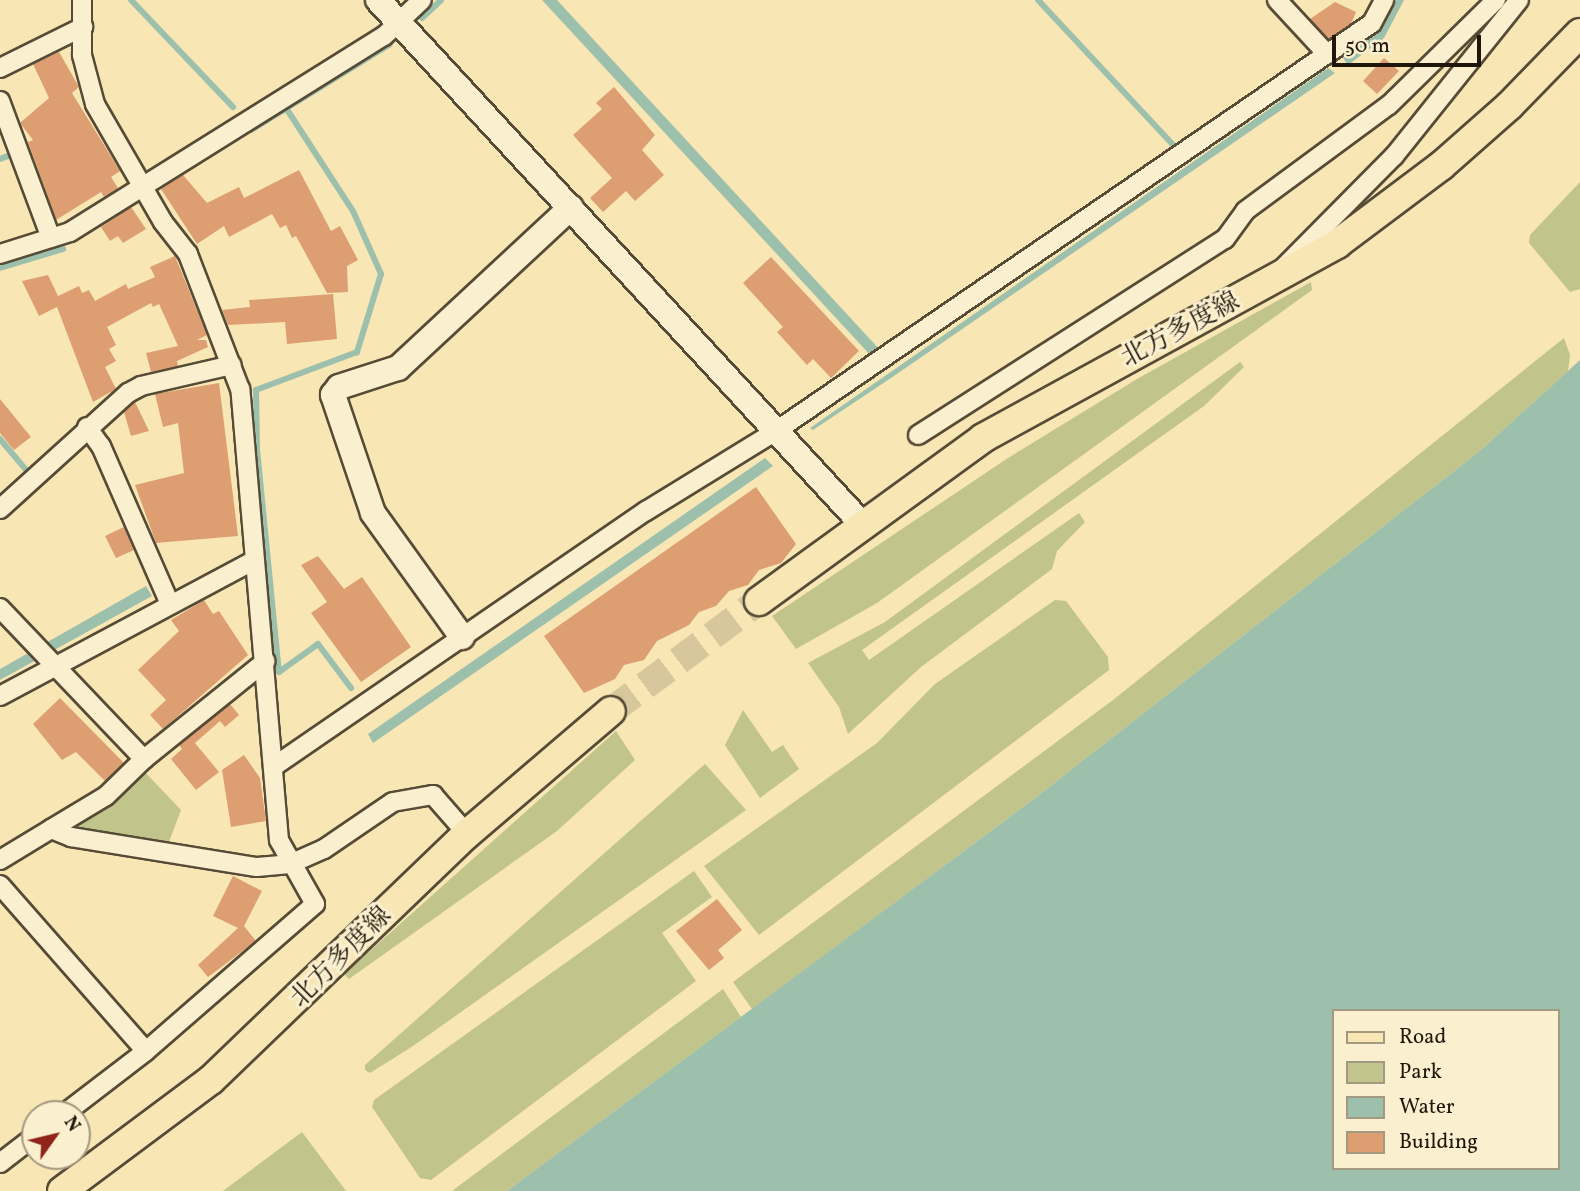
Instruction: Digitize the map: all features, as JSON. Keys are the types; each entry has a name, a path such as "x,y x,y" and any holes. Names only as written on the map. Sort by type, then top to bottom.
{"main road":[{"name":"北方多度線","path":"759,601 983,438 1273,282 1337,244 1441,166 1509,106 1580,33"},
{"name":"北方多度線","path":"62,1191 211,1080 467,834 611,711"}],"street":[{"path":"82,0 82,55 95,104 142,187 188,254 240,389 253,561 276,765 279,840 290,864 315,904 146,1051 82,1100"},
{"path":"378,0 862,524"},
{"path":"0,254 71,232 398,22 422,0"},
{"path":"1277,0 1326,54"},
{"path":"276,765 646,511 776,431 1371,23 1384,0"},
{"path":"918,435 1225,239 1245,211 1388,105 1496,0"},
{"path":"1273,282 1299,247 1394,156 1519,0"},
{"path":"0,68 83,27"},
{"path":"0,101 51,238"},
{"path":"462,637 373,513 333,395 339,387 398,368 571,206"},
{"path":"0,509 87,427 141,386 232,365"},
{"path":"87,427 100,446 169,602"},
{"path":"0,696 50,664 253,561"},
{"path":"0,608 50,664 144,759"},
{"path":"0,860 107,796 144,759 266,661"},
{"path":"51,829 71,837 257,867 290,864 324,849 393,802 433,794 467,834"},
{"path":"0,885 146,1051"},
{"path":"0,1163 21,1147"}],"green space":[{"path":"1580,182 1580,289 1570,292 1529,243 1530,235"},
{"path":"1311,282 1312,290 877,603 796,649 772,616 1008,458 1137,379"},
{"path":"1564,338 1570,355 1568,371 1481,450 1031,801 752,1009 733,982 1113,700"},
{"path":"1240,362 1244,367 1204,406 862,650 869,660 1079,513 1085,522 1057,551 1052,569 921,667 848,734 839,707 808,663 885,622"},
{"path":"1055,600 1066,601 1108,657 1109,670 759,935 704,866 877,743 935,684"},
{"path":"743,710 772,752 783,745 799,769 760,798 725,745"},
{"path":"616,731 635,760 557,831 349,979 344,974"},
{"path":"705,764 746,810 413,1046 370,1073 365,1070 365,1065"},
{"path":"141,768 181,810 169,842 69,829 70,823"},
{"path":"694,871 712,897 662,933 696,981 431,1180 420,1178 372,1107 374,1100"},
{"path":"723,989 741,1017 507,1191 452,1191"},
{"path":"302,1132 346,1191 223,1191 251,1170"}],"water":[{"path":"542,0 557,0 881,351 872,357"},
{"path":"1396,0 1404,0 1384,38 1348,65 1343,58 1378,33"},
{"path":"1328,68 1335,73 891,378 813,430 810,428"},
{"path":"1580,360 1580,1191 507,1191 1031,801 1481,450"},
{"path":"765,458 773,466 373,743 368,734"},
{"path":"146,586 152,596 0,680 0,669"}],"building":[{"path":"1335,2 1356,12 1351,24 1329,39 1310,19"},
{"path":"59,52 79,87 72,93 120,171 111,177 118,188 104,197 101,192 56,220 28,142 33,140 20,123 49,98 33,64"},
{"path":"1384,58 1399,71 1377,94 1363,81"},
{"path":"614,87 655,135 642,150 664,175 635,201 626,191 603,212 590,198 612,178 573,135 602,109 596,103"},
{"path":"299,170 331,231 340,226 358,260 347,266 348,292 327,293 296,236 292,238 286,225 280,228 272,214 229,237 224,226 197,244 161,189 183,175 207,203 239,187 244,198"},
{"path":"131,207 146,229 123,243 118,236 110,241 101,227"},
{"path":"175,256 207,335 197,340 206,340 208,347 177,361 178,366 151,372 146,353 178,346 159,304 153,307 151,303 107,327 116,345 109,349 116,361 105,367 116,389 93,402 57,307 39,316 22,281 48,275 58,296 79,286 82,293 89,290 95,301 126,284 128,289 155,277 150,267"},
{"path":"771,257 859,351 831,378 813,359 807,365 777,332 783,327 743,283"},
{"path":"333,294 337,339 287,344 285,322 228,325 222,310 250,307 249,300"},
{"path":"219,383 238,536 156,543 135,485 184,473 178,423 163,427 155,394"},
{"path":"0,399 31,437 14,450 0,433"},
{"path":"135,402 149,431 131,436 124,412"},
{"path":"756,487 796,544 781,563 759,570 748,585 729,591 716,606 699,612 689,625 657,641 644,660 624,665 615,679 584,693 544,636"},
{"path":"124,527 134,550 116,558 105,536"},
{"path":"318,556 344,589 362,577 411,647 361,682 311,613 327,602 301,565"},
{"path":"204,600 213,614 219,611 248,655 163,729 150,715 166,700 138,670 179,631 171,620"},
{"path":"60,698 124,763 105,781 76,752 62,760 33,724"},
{"path":"230,704 239,715 225,727 220,721 195,743 219,772 196,790 171,759 182,749 179,745"},
{"path":"244,755 260,778 266,821 231,827 222,770"},
{"path":"233,876 262,891 244,926 256,941 208,977 198,965 238,928 213,916"},
{"path":"717,899 742,930 718,950 724,958 709,970 676,931"}],"waterway":[{"path":"131,0 233,107"},
{"path":"422,18 441,0"},
{"path":"1038,0 1176,148"},
{"path":"251,130 390,44"},
{"path":"286,108 353,211 381,274 357,352 256,390 257,449 279,672 318,644 351,688"},
{"path":"0,159 11,155"},
{"path":"0,268 63,249"},
{"path":"0,439 27,471"}],"tunnel":[{"path":"611,711 759,601"}]}
